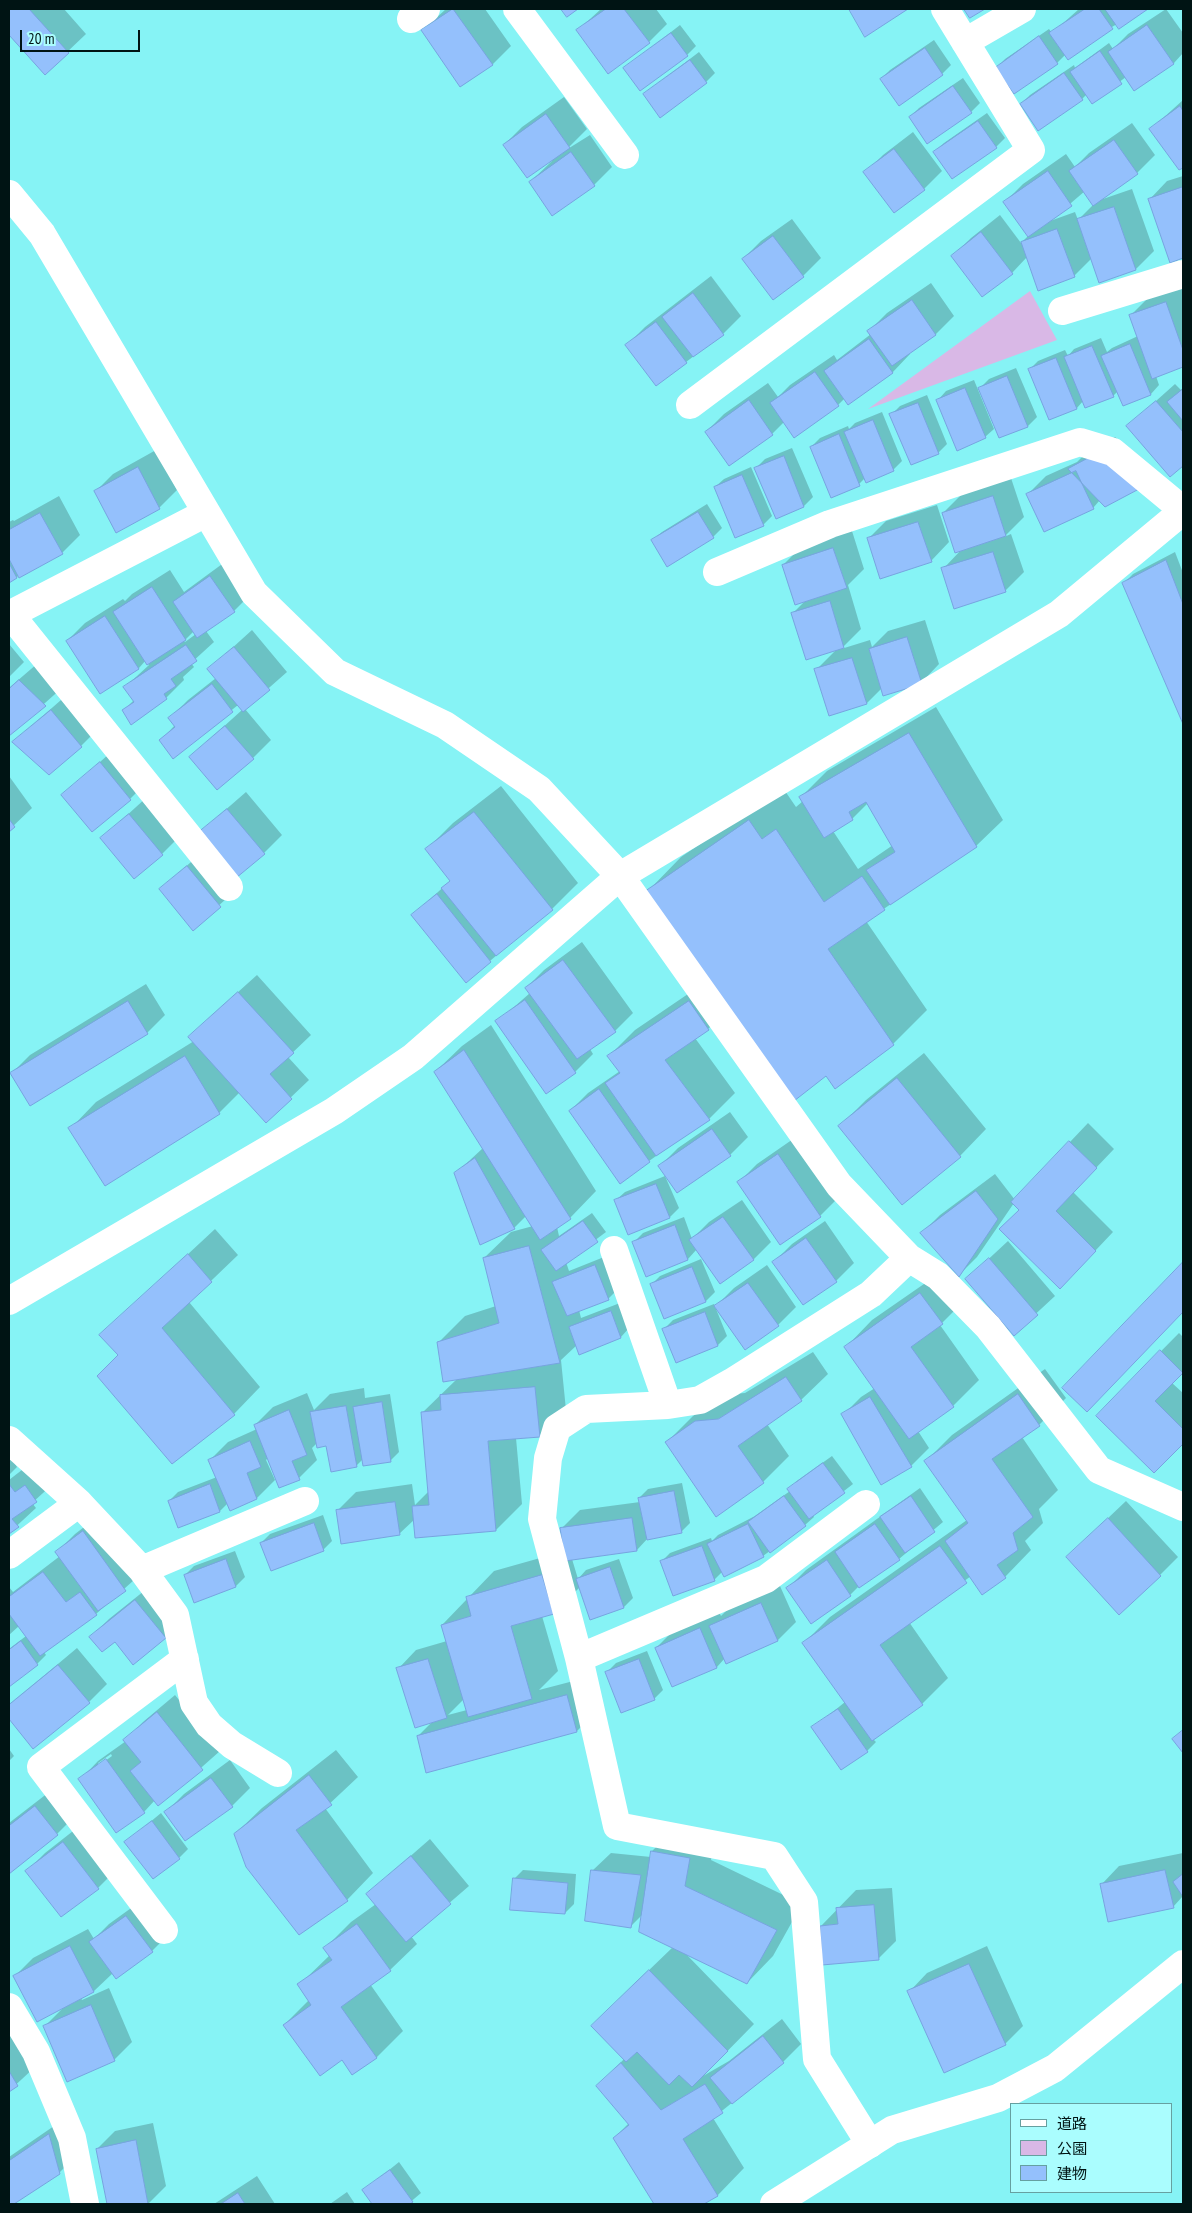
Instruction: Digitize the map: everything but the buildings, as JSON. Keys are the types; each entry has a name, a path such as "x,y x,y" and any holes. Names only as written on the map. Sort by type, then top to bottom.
{"street":[{"path":"517,9 625,155"},
{"path":"690,405 1031,150 946,9"},
{"path":"966,42 1022,9"},
{"path":"9,194 42,234 254,593 335,672 445,725 539,789 620,876 839,1185 909,1258 938,1276 988,1327 1099,1470 1183,1508"},
{"path":"1062,311 1183,274"},
{"path":"9,1301 334,1111 413,1057 620,876 1059,614 1183,511 1113,452 1080,442 830,524 717,572"},
{"path":"206,513 10,614 229,886"},
{"path":"614,1250 668,1405"},
{"path":"870,2144 817,2059 804,1902 774,1856 617,1826 580,1658 542,1520 548,1458 557,1428 586,1409 668,1405 700,1400 872,1294 909,1258"},
{"path":"9,1440 79,1503 142,1570 175,1615 194,1704 209,1726 232,1745 278,1773"},
{"path":"142,1570 305,1501"},
{"path":"9,1555 79,1503"},
{"path":"580,1658 766,1579 866,1504"},
{"path":"164,1930 41,1768 185,1659"},
{"path":"774,2204 892,2130 998,2098 1055,2068 1183,1964"},
{"path":"9,2007 36,2052 72,2138 85,2204"}],"green space":[{"path":"1030,291 1057,340 868,409"}]}
